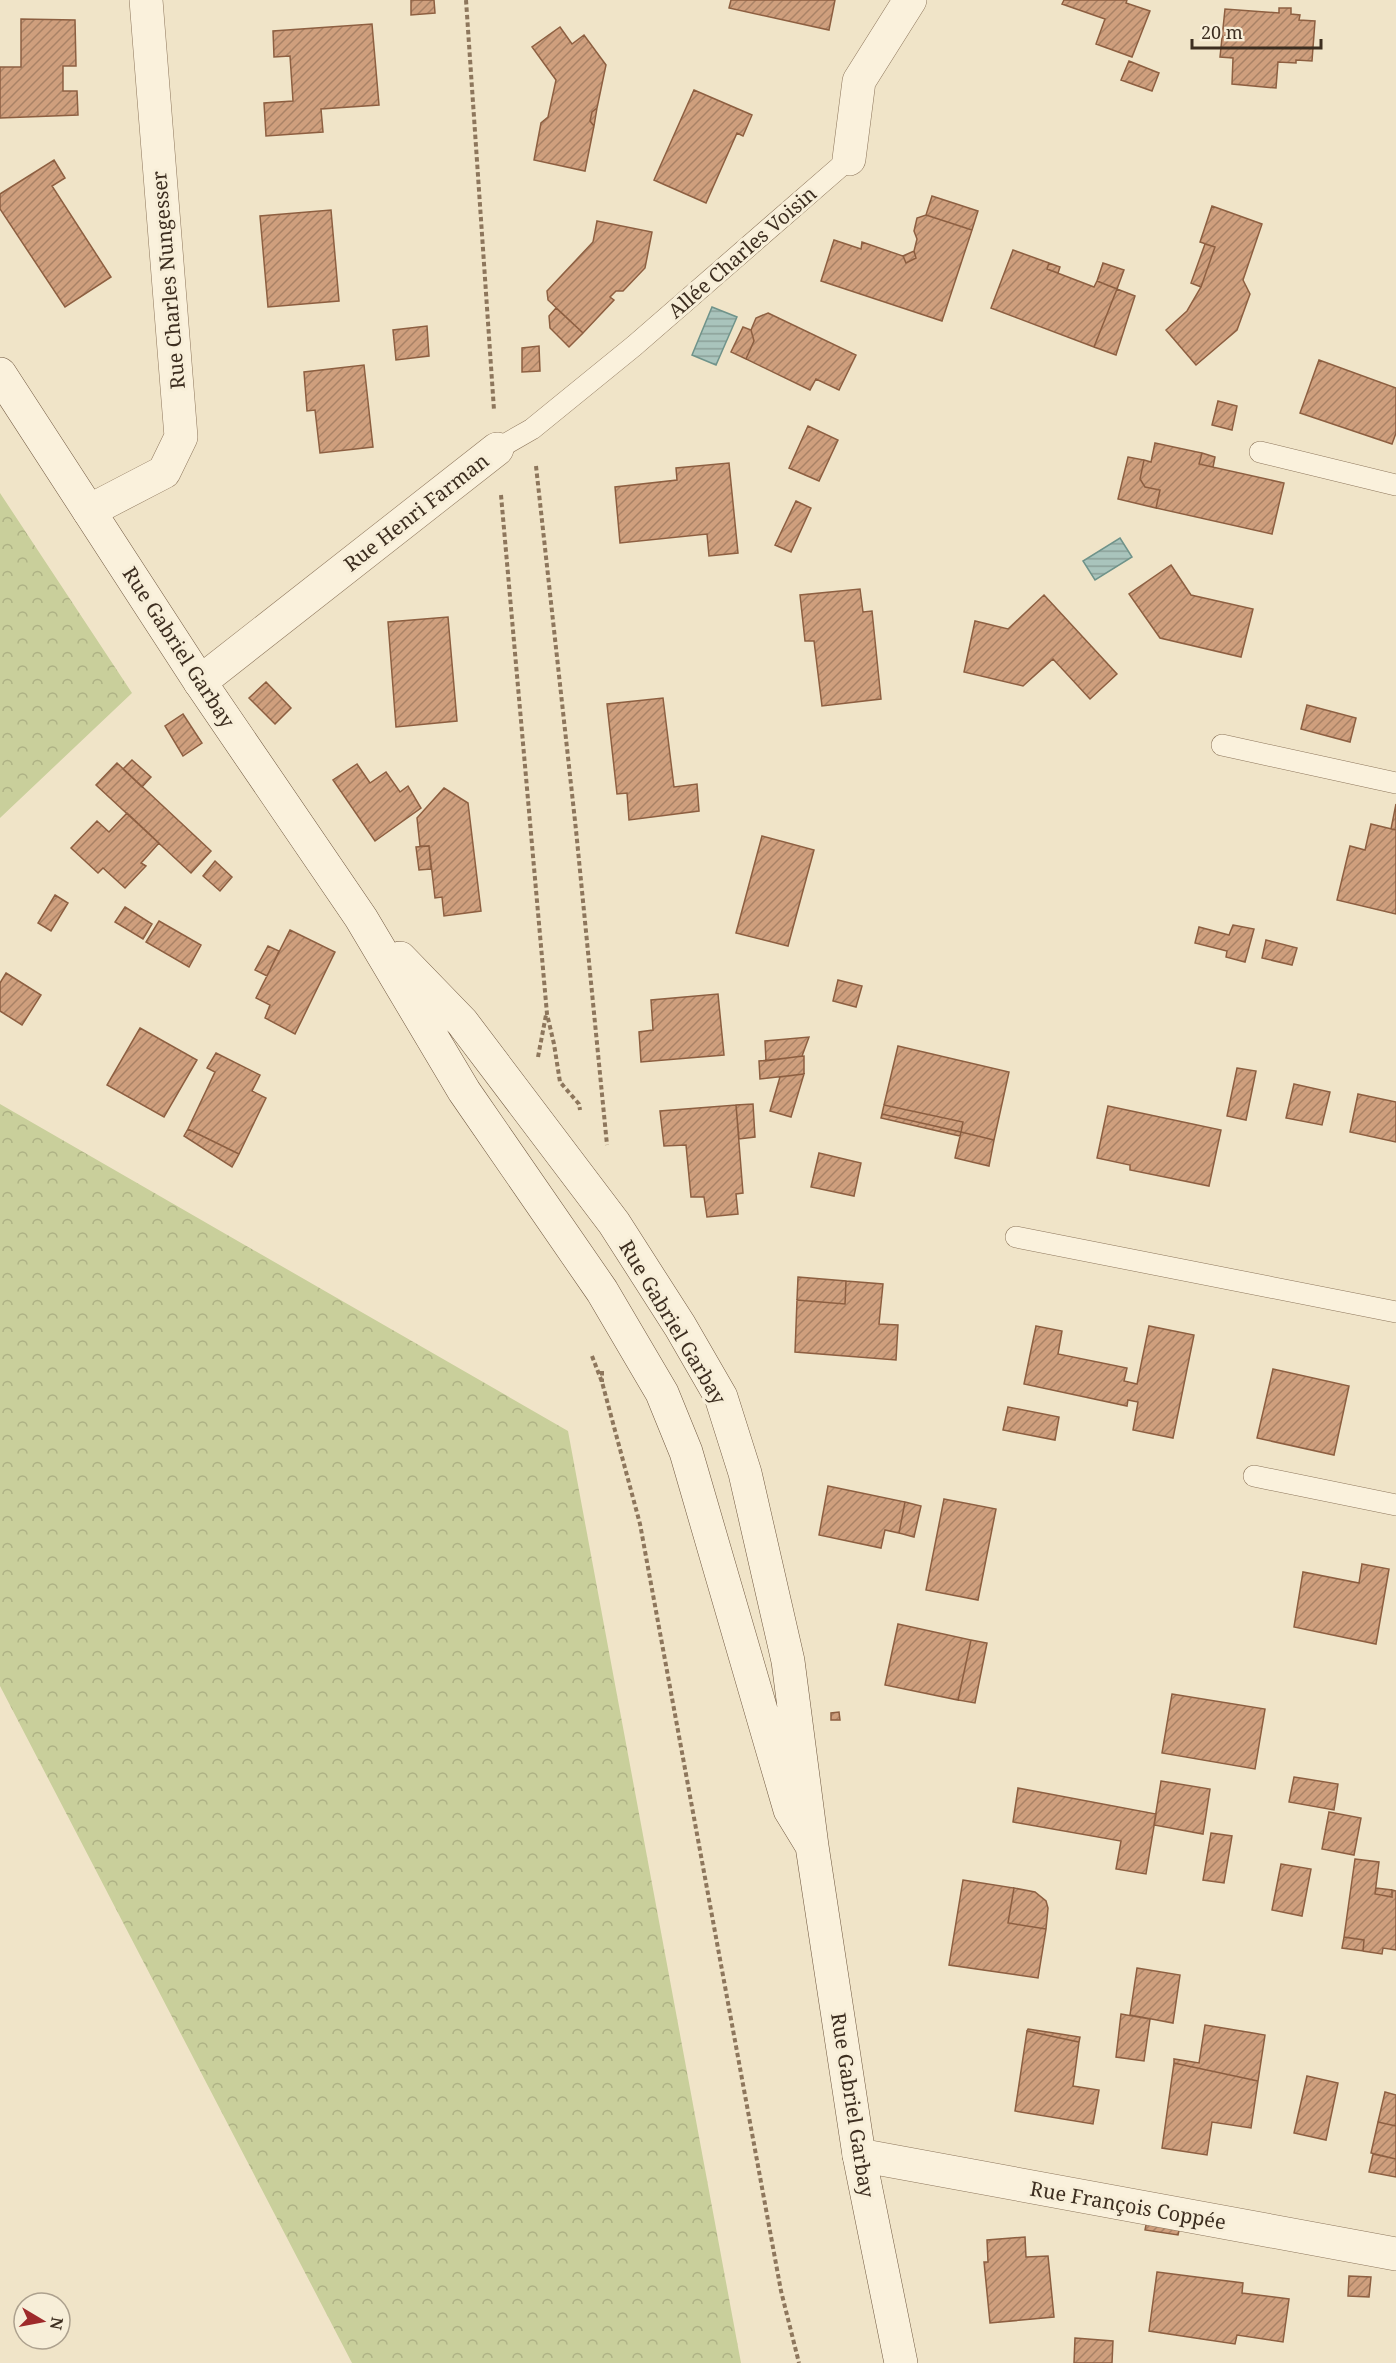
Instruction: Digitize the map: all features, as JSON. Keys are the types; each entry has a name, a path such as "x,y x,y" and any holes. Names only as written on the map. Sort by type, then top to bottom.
{"street":[{"name":"Rue Charles Nungesser","path":"89,511 164,472 180,437 146,0"},
{"path":"849,159 860,81 910,0"},
{"name":"Rue Gabriel Garbay","path":"0,374 200,682 361,918 464,1091 602,1291 662,1393 686,1452 790,1810 812,1846"},
{"name":"Rue Henri Farman","path":"200,682 497,449"},
{"name":"Rue Gabriel Garbay","path":"361,918 462,1022 534,1116 614,1223 680,1326 721,1397 745,1473 788,1661 812,1846 859,2155 901,2363"},
{"name":"Rue François Coppée","path":"859,2155 1396,2254"}],"lane":[{"name":"Allée Charles Voisin","path":"634,346 849,159"},
{"name":"Rue Henri Farman","path":"497,449 532,429 634,346"},
{"path":"1260,452 1396,485"},
{"path":"1222,745 1396,783"},
{"path":"1016,1237 1396,1312"},
{"path":"1254,1476 1396,1505"}],"path":[{"path":"466,0 497,449 547,1014"},
{"path":"532,429 576,830 607,1154"},
{"path":"602,1382 640,1524 779,2279 799,2363"}],"green space":[{"path":"0,493 132,693 0,818"},
{"path":"0,1104 568,1431 741,2363 352,2363 0,1686"}],"water":[{"path":"712,307 737,317 716,365 692,355"},
{"path":"1120,538 1132,557 1095,580 1083,561"}],"building":[{"path":"411,0 434,0 435,13 411,15"},
{"path":"731,0 835,0 829,30 729,8"},
{"path":"1064,0 1127,0 1126,3 1150,11 1132,57 1096,44 1105,19 1062,4"},
{"path":"1279,8 1291,8 1291,14 1300,15 1299,20 1315,21 1312,61 1278,62 1276,88 1232,84 1233,58 1220,57 1225,9 1279,13"},
{"path":"21,19 75,20 76,66 63,66 63,91 77,91 78,115 0,118 0,67 21,67"},
{"path":"372,24 379,105 321,109 323,132 266,136 264,103 293,101 290,56 274,57 273,31"},
{"path":"560,27 572,44 584,35 606,65 597,108 592,112 590,121 594,126 585,171 534,160 541,123 548,117 556,80 532,47"},
{"path":"1129,61 1159,73 1152,91 1121,80"},
{"path":"694,90 752,115 743,136 737,133 706,203 654,180"},
{"path":"597,108 594,126 590,121 592,112"},
{"path":"54,160 65,178 52,186 111,277 65,307 0,209 0,194"},
{"path":"932,196 978,211 972,230 926,215"},
{"path":"1212,206 1262,224 1243,280 1250,294 1237,330 1196,365 1166,330 1187,311 1201,287 1215,247 1200,242"},
{"path":"331,210 339,301 268,307 260,216"},
{"path":"926,215 972,230 942,321 821,281 834,240 861,249 862,242 903,256 906,263 916,258 914,251 917,239 914,231 917,218"},
{"path":"597,221 652,232 645,268 623,291 616,291 610,297 614,300 583,333 548,300 547,291 593,242"},
{"path":"1205,244 1215,247 1201,287 1191,283"},
{"path":"1013,250 1049,263 1047,269 1094,287 1097,281 1117,289 1094,347 991,308"},
{"path":"914,251 916,258 906,263 903,256"},
{"path":"1049,263 1060,267 1058,273 1047,269"},
{"path":"1103,263 1124,270 1117,289 1097,281"},
{"path":"1117,289 1135,296 1116,355 1094,347"},
{"path":"556,308 583,333 569,347 550,328 549,316"},
{"path":"768,313 856,355 839,390 816,379 810,390 746,359 754,341 751,330 756,318"},
{"path":"427,326 429,356 396,360 393,330"},
{"path":"743,327 751,330 754,341 746,359 731,352"},
{"path":"539,346 540,371 522,372 522,348"},
{"path":"1319,360 1396,388 1396,433 1392,444 1300,413"},
{"path":"364,365 373,447 320,453 315,410 307,411 304,372"},
{"path":"1218,401 1237,406 1232,430 1212,425"},
{"path":"808,426 838,440 819,481 789,468"},
{"path":"1155,443 1202,453 1199,464 1284,483 1272,534 1156,508 1160,490 1145,487 1140,479 1144,460 1151,462"},
{"path":"1202,453 1215,457 1213,467 1199,464"},
{"path":"1128,457 1144,460 1140,479 1145,487 1160,490 1156,508 1118,499"},
{"path":"729,463 738,553 709,556 707,534 620,543 615,487 677,480 676,468"},
{"path":"796,501 811,508 791,552 775,545"},
{"path":"1171,565 1191,595 1253,609 1241,657 1160,638 1129,594"},
{"path":"860,589 863,612 872,611 881,699 822,706 814,641 805,641 800,595"},
{"path":"1044,595 1117,674 1090,699 1053,659 1023,686 964,672 975,621 1008,629"},
{"path":"448,617 457,721 396,727 388,622"},
{"path":"266,682 291,708 275,724 249,698"},
{"path":"663,698 674,787 697,784 699,811 629,820 627,793 617,794 607,704"},
{"path":"1307,705 1356,718 1350,742 1301,729"},
{"path":"183,714 202,743 183,756 165,726"},
{"path":"132,760 151,777 142,787 123,769"},
{"path":"117,763 211,851 191,873 96,785"},
{"path":"357,764 370,783 386,772 400,792 408,786 421,808 375,841 333,780"},
{"path":"444,788 468,803 481,911 444,916 442,897 435,898 429,846 420,846 417,818"},
{"path":"1396,804 1396,830 1391,829"},
{"path":"127,813 159,843 141,863 146,866 125,888 103,868 98,873 71,848 97,821 109,832"},
{"path":"1371,824 1396,830 1396,914 1337,900 1350,846 1365,850"},
{"path":"762,836 814,850 788,946 736,933"},
{"path":"429,846 431,869 419,870 416,847"},
{"path":"215,861 232,877 220,891 203,876"},
{"path":"55,895 68,903 51,931 38,923"},
{"path":"125,907 152,924 143,939 115,922"},
{"path":"159,921 201,945 189,967 146,942"},
{"path":"1233,925 1254,929 1245,962 1226,957 1227,951 1195,943 1199,927 1229,935"},
{"path":"290,930 335,952 295,1034 265,1018 270,1005 256,998"},
{"path":"1266,940 1297,948 1292,965 1262,958"},
{"path":"268,946 279,951 267,976 255,970"},
{"path":"6,973 41,995 22,1025 0,1011 0,983"},
{"path":"838,980 862,986 856,1007 833,1001"},
{"path":"718,994 724,1055 641,1062 639,1032 653,1030 651,1000"},
{"path":"140,1028 197,1060 164,1117 107,1085"},
{"path":"809,1037 802,1056 766,1061 765,1041"},
{"path":"898,1046 1009,1072 994,1140 961,1132 963,1122 884,1105"},
{"path":"216,1053 260,1075 252,1091 266,1098 239,1154 188,1129 215,1072 207,1068"},
{"path":"804,1056 804,1074 760,1079 759,1061"},
{"path":"1237,1068 1256,1071 1246,1120 1227,1116"},
{"path":"804,1074 791,1117 770,1111 780,1077"},
{"path":"1294,1084 1330,1092 1322,1125 1286,1118"},
{"path":"1358,1094 1396,1102 1396,1142 1350,1132"},
{"path":"753,1104 755,1137 739,1139 736,1105"},
{"path":"736,1105 743,1193 736,1194 738,1214 707,1217 704,1197 691,1197 686,1145 664,1146 660,1111"},
{"path":"884,1105 963,1122 961,1132 882,1114"},
{"path":"1108,1106 1221,1130 1209,1186 1130,1170 1130,1165 1097,1158"},
{"path":"882,1114 961,1132 960,1136 881,1118"},
{"path":"188,1129 239,1154 232,1167 184,1136"},
{"path":"961,1132 994,1140 989,1166 955,1158"},
{"path":"819,1153 861,1163 854,1196 811,1187"},
{"path":"798,1277 846,1281 845,1304 797,1300"},
{"path":"846,1281 883,1284 879,1324 898,1325 896,1360 795,1352 797,1300 845,1304"},
{"path":"1036,1326 1062,1331 1058,1354 1127,1368 1124,1381 1137,1384 1149,1326 1194,1335 1173,1438 1133,1430 1138,1402 1128,1400 1127,1406 1024,1384"},
{"path":"1273,1369 1349,1386 1334,1455 1257,1438"},
{"path":"1008,1407 1059,1417 1055,1440 1003,1430"},
{"path":"828,1486 905,1502 899,1533 885,1530 881,1548 819,1535"},
{"path":"944,1499 996,1509 978,1600 926,1590"},
{"path":"905,1502 921,1506 914,1537 899,1533"},
{"path":"1362,1564 1389,1569 1376,1644 1294,1627 1303,1572 1359,1583"},
{"path":"898,1624 971,1640 958,1700 885,1685"},
{"path":"971,1640 987,1643 975,1703 958,1700"},
{"path":"1172,1694 1265,1709 1255,1769 1162,1753"},
{"path":"839,1712 840,1720 831,1720 831,1713"},
{"path":"1294,1777 1338,1784 1334,1810 1289,1802"},
{"path":"1161,1781 1210,1789 1203,1834 1154,1825"},
{"path":"1018,1788 1156,1814 1146,1874 1116,1869 1121,1841 1013,1822"},
{"path":"1329,1812 1361,1818 1354,1855 1322,1849"},
{"path":"1211,1833 1232,1836 1224,1883 1203,1880"},
{"path":"1355,1859 1379,1862 1375,1894 1392,1897 1392,1890 1396,1891 1396,1950 1383,1948 1382,1954 1363,1951 1364,1940 1344,1937"},
{"path":"1281,1864 1311,1869 1302,1916 1272,1910"},
{"path":"963,1880 1014,1888 1008,1923 1046,1929 1038,1978 949,1965"},
{"path":"1014,1888 1035,1892 1046,1901 1048,1908 1046,1929 1008,1923"},
{"path":"1376,1888 1392,1890 1392,1897 1375,1894"},
{"path":"1344,1937 1364,1940 1363,1951 1342,1948"},
{"path":"1137,1968 1180,1975 1173,2023 1130,2015"},
{"path":"1121,2014 1150,2019 1144,2061 1116,2057"},
{"path":"1205,2025 1265,2035 1258,2081 1174,2063 1174,2059 1199,2063"},
{"path":"1028,2029 1080,2037 1079,2042 1027,2031"},
{"path":"1027,2031 1079,2042 1073,2086 1099,2090 1093,2124 1015,2111"},
{"path":"1174,2063 1258,2081 1251,2128 1212,2122 1207,2155 1162,2148"},
{"path":"1307,2076 1338,2083 1326,2140 1294,2133"},
{"path":"1385,2092 1396,2095 1396,2126 1378,2122"},
{"path":"1378,2122 1396,2126 1396,2159 1371,2153"},
{"path":"1373,2154 1396,2159 1396,2177 1369,2172"},
{"path":"1147,2220 1180,2226 1178,2235 1145,2230"},
{"path":"1025,2237 1026,2257 1048,2256 1054,2317 990,2323 984,2262 988,2262 987,2240"},
{"path":"1157,2272 1243,2283 1242,2293 1289,2299 1283,2342 1237,2335 1235,2344 1149,2331"},
{"path":"1349,2276 1371,2277 1369,2297 1348,2296"},
{"path":"1075,2338 1113,2341 1112,2363 1074,2363"}]}
